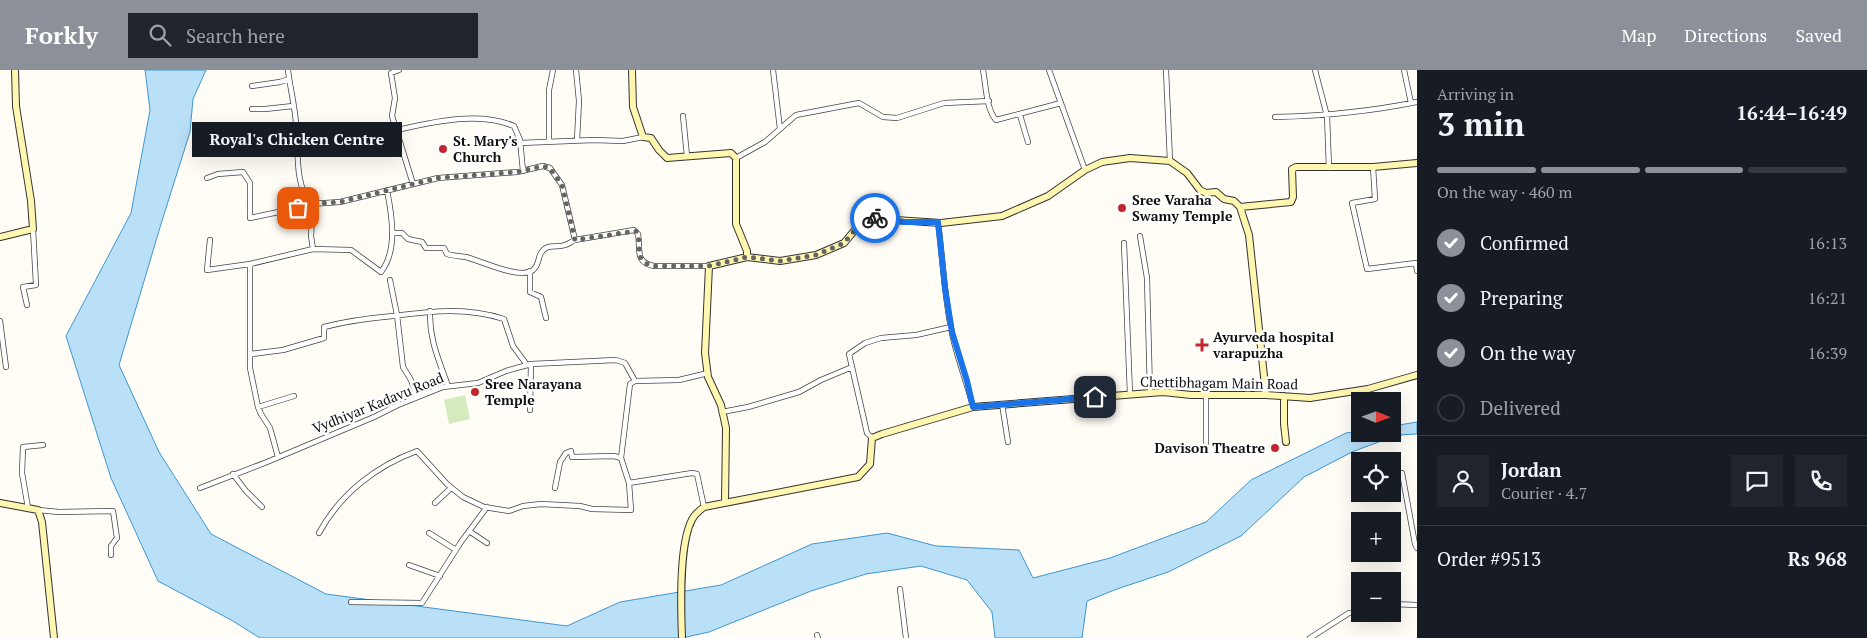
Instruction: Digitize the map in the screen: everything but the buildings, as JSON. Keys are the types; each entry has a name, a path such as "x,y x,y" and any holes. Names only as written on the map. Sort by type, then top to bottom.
{"street":[{"path":"15,70 16,106 31,201 36,285 24,287 27,305"},
{"path":"288,70 296,123 299,176 302,190 312,204 311,236 313,249"},
{"path":"399,70 391,73 394,98 392,116 413,184"},
{"path":"549,141 549,90 553,70"},
{"path":"576,70 579,101 577,140"},
{"path":"632,70 633,107 643,137"},
{"path":"773,70 780,128"},
{"path":"983,70 988,101 996,120 1020,115 1061,102"},
{"path":"1049,70 1085,170"},
{"path":"1166,70 1170,161"},
{"path":"1315,70 1327,116 1329,168"},
{"path":"1404,70 1411,103"},
{"path":"252,86 289,79"},
{"path":"736,158 765,142 796,115 859,103 883,117 897,118 944,103 988,101"},
{"path":"1275,117 1327,116 1417,102"},
{"path":"252,109 293,106"},
{"path":"1020,115 1028,142"},
{"path":"683,116 687,156"},
{"path":"397,130 453,119 502,121 514,126 520,143 523,171"},
{"path":"520,143 623,140 643,137 651,138 667,158 731,153 736,158 736,224 747,251 747,257"},
{"path":"546,318 541,297 530,292 530,271 538,262 542,251 548,247 564,246 575,240 634,230 638,234 640,258 646,264 654,266 709,266 747,257 780,261 798,259 828,251 844,243 865,218 905,222 938,222 1002,216 1048,196 1085,170 1102,162 1130,158 1170,161 1187,173 1200,190 1206,193 1216,192 1224,199 1234,201 1240,207 1250,239 1266,395"},
{"path":"1240,207 1291,202 1293,197 1292,168 1373,167 1417,163"},
{"path":"207,178 218,174 243,172 250,183 250,218 312,204 340,202 438,178 523,171 543,166 550,168 562,185 575,240"},
{"path":"1373,167 1375,200 1352,203 1368,269 1416,263 1417,270"},
{"path":"210,240 208,270 250,264 313,249 351,250 381,272 387,264 393,224 387,190"},
{"path":"938,222 951,327 973,407"},
{"path":"0,237 32,229"},
{"path":"392,233 402,233 408,239 422,242 426,248 444,248 447,254 465,257 507,270 530,271"},
{"path":"1140,236 1147,278 1150,392"},
{"path":"1124,243 1130,394"},
{"path":"250,264 250,368 258,407 270,428 278,457"},
{"path":"709,266 705,353 708,377 721,405 726,428 725,502"},
{"path":"390,280 397,315 403,367 411,380 416,397"},
{"path":"251,354 283,350 324,338 324,327 342,322 430,311 471,311 504,319 512,346 529,365 530,410"},
{"path":"430,311 436,355 448,386"},
{"path":"0,321 2,360 6,367"},
{"path":"682,638 681,574 688,530 694,515 704,507 725,502 734,502 858,476 870,464 872,438 867,434 849,354 865,343 881,338 916,335 951,327"},
{"name":"Vydhiyar Kadavu Road","path":"200,488 278,457 416,397 448,386 478,382 506,371 529,365 616,360 624,363 635,381"},
{"path":"722,412 748,407 799,392 852,367"},
{"path":"319,533 338,504 360,482 406,455 417,451 451,488 463,497 488,507 509,511 523,506 541,504 580,506 592,509 631,510 629,483 621,458 630,384 635,381 679,380 708,373"},
{"name":"Chettibhagam Main Road","path":"872,438 954,411 973,407 1150,392 1310,398 1368,389 1417,375"},
{"path":"1206,395 1206,447"},
{"path":"258,407 294,396"},
{"path":"1284,396 1283,418 1286,442"},
{"path":"1002,404 1008,442"},
{"path":"28,508 22,474 23,447 43,445"},
{"path":"555,488 560,462 566,453 571,451 572,457 614,456 621,458"},
{"path":"1402,473 1417,548"},
{"path":"233,474 262,507"},
{"path":"629,483 664,476 697,474 704,507"},
{"path":"435,503 451,488"},
{"path":"0,503 59,512 113,511 117,538 112,546 111,555"},
{"path":"351,602 422,603 469,531 488,507"},
{"path":"38,510 42,522 54,638"},
{"path":"469,531 488,543"},
{"path":"429,533 456,550"},
{"path":"409,565 440,576"},
{"path":"900,589 906,638"},
{"path":"1401,604 1417,604"},
{"path":"1310,638 1351,613"}],"green space":[{"path":"465,395 470,419 449,424 444,400"}],"water":[{"path":"145,70 206,70 193,99 190,132 119,365 159,452 211,534 326,594 567,626 620,602 721,585 812,544 887,533 936,546 1019,550 1033,578 1110,558 1206,522 1251,480 1346,433 1351,432 1351,442 1378,442 1351,452 1304,477 1241,536 1168,572 1087,601 1082,638 995,638 992,612 967,580 921,566 866,574 811,591 709,632 682,638 260,638 233,621 158,581 111,478 66,336 131,213 150,110"},
{"path":"1417,422 1417,434 1401,435 1401,425"}],"way so far":[{"path":"298,208 310,204 340,202 438,178 506,174 537,169 543,166 550,168 562,185 575,240 634,230 638,234 640,258 646,264 654,266 709,266 747,257 780,261 798,259 828,251 844,243 865,218 875,218"}],"place":[{"name":"St. Mary's Church","path":"443,149"},
{"name":"Royal's Chicken Centre","path":"298,208"},
{"name":"Sree Varaha Swamy Temple","path":"1122,208"},
{"name":"Ayurveda hospital varapuzha","path":"1202,345"},
{"name":"Sree Narayana Temple","path":"475,392"},
{"name":"Davison Theatre","path":"1275,448"}],"route":[{"path":"875,218 905,222 938,222 951,327 973,407 1095,397"}]}
